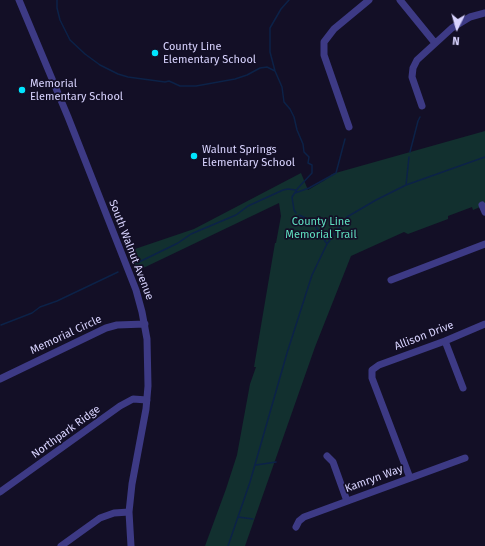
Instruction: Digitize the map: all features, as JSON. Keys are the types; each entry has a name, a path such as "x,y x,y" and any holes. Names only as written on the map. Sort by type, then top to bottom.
{"street":[{"name":"South Walnut Avenue","path":"19,0 68,117 136,290 145,324 148,354 147,400 132,479 129,512 131,546"},
{"path":"349,126 324,55 324,42 334,29 370,0"},
{"path":"400,0 435,43"},
{"path":"422,106 412,77 413,68 420,56 452,28 465,20 485,13"},
{"path":"391,280 485,244"},
{"name":"Memorial Circle","path":"0,379 106,328 117,325 145,324"},
{"name":"Allison Drive","path":"410,478 372,378 372,370 379,365 445,341 485,324"},
{"path":"445,341 463,388"},
{"name":"Northpark Ridge","path":"0,492 120,406 133,399 147,400"},
{"path":"327,456 333,462 347,501"},
{"name":"Kamryn Way","path":"296,527 299,521 304,517 465,458"},
{"path":"61,546 100,518 114,513 129,512"}],"green space":[{"name":"County Line Memorial Trail","path":"485,131 485,205 473,210 472,207 448,216 448,219 408,234 404,232 351,256 315,347 245,546 205,546 237,455 250,384 256,367 254,367 281,216 279,203 137,271 129,251 194,229 301,173 308,190 332,174"}],"waterway":[{"path":"57,0 60,20 70,40 100,65 118,74 128,77 165,82 169,81 180,86 196,86 235,79 260,68 267,67 275,71"},
{"path":"289,0 281,9 270,28 270,52 275,71 282,87 284,102 294,117 297,130 303,144 304,152 309,157 308,163 312,165 312,173 292,197 294,210 296,213"},
{"path":"410,152 420,117"},
{"path":"295,193 309,188 336,173 345,139"},
{"path":"406,185 409,157"},
{"path":"228,546 250,482 287,353 312,275 327,244 347,217 376,200 406,185 485,157"},
{"path":"137,263 178,243 191,234 236,215 248,206 283,190 296,190"},
{"path":"299,215 312,221 327,244"},
{"path":"1,325 32,313 40,307 57,301 118,272"},
{"path":"256,465 276,462"},
{"path":"238,517 253,519"}],"place":[{"name":"County Line Elementary School","path":"155,53"},
{"name":"Memorial Elementary School","path":"22,90"},
{"name":"Walnut Springs Elementary School","path":"194,156"}]}
